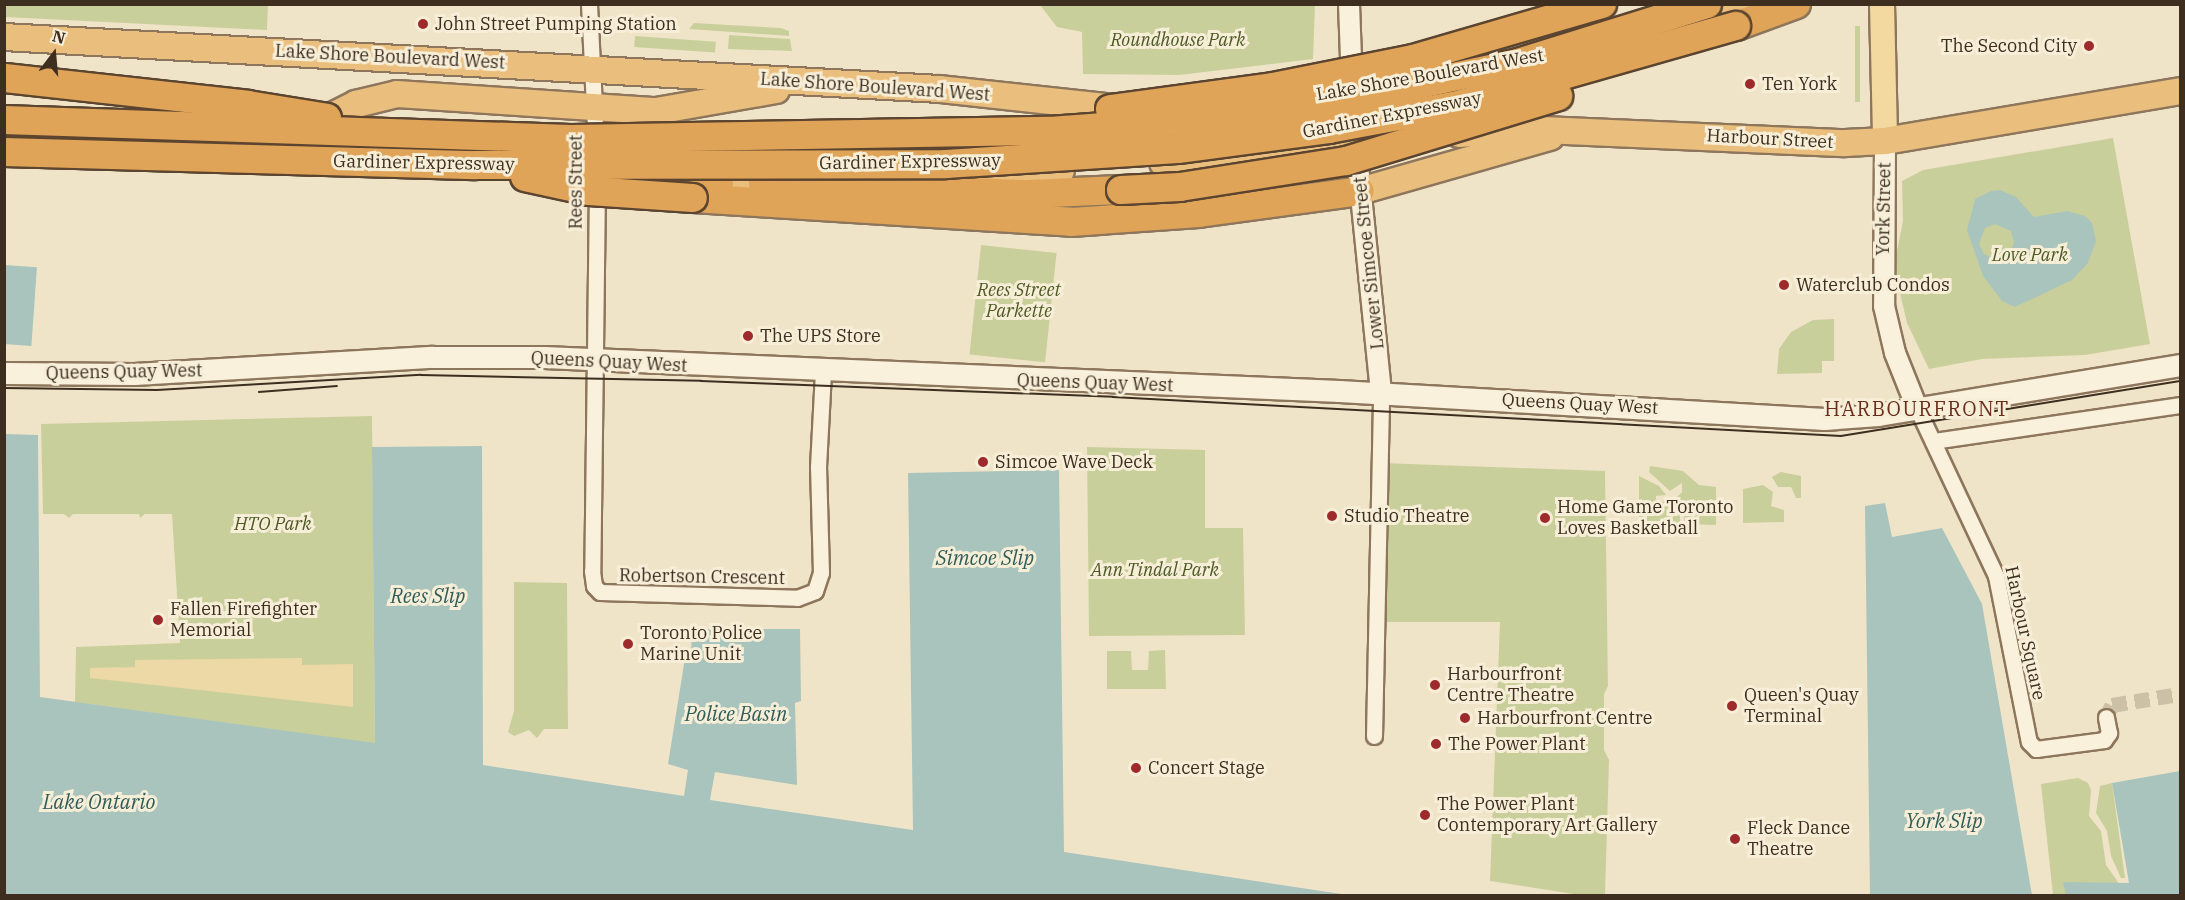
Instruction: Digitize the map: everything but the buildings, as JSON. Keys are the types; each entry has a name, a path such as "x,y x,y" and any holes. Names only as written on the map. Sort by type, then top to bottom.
{"highway":[{"path":"954,132 1285,85 1413,58 1602,4"},
{"name":"Gardiner Expressway","path":"4,120 414,136 571,139 1050,131 1159,123 1327,104 1518,63 1707,4"},
{"name":"Gardiner Expressway","path":"4,152 476,165 945,164 1178,149 1329,129 1462,104 1736,15 1796,4"},
{"name":"Lake Shore Boulevard West","path":"4,37 940,89 1138,110 1353,92 1736,15"},
{"path":"674,181 1028,194 1180,188 1346,161 1499,117 1615,77 1736,15"},
{"path":"5,78 248,105 414,136"},
{"path":"266,149 356,104 397,94 596,110 656,111 827,83"},
{"name":"Harbour Street","path":"1356,143 1520,129 1845,143 1885,141 2181,91"},
{"path":"476,165 589,191 1071,222 1199,213 1360,190 1570,130"},
{"path":"4,140 266,149 443,175 674,181 941,179 1268,156 1356,143"}],"main road":[{"name":"York Street","path":"1882,4 1885,141"},
{"name":"Queens Quay West","path":"4,373 143,373 433,357 592,361 1381,394 1824,419 1917,408 2181,365"}],"street":[{"name":"Rees Street","path":"589,4 596,110 597,180 592,361"},
{"name":"Lower Simcoe Street","path":"1349,4 1356,143 1381,394 1376,522 1374,736"},
{"name":"York Street","path":"1885,141 1884,306 1895,353 1917,408"},
{"name":"Robertson Crescent","path":"592,361 592,571 594,586 600,592 797,598 815,591 821,573 818,467 823,371"},
{"path":"1933,441 2181,405"},
{"name":"Harbour Square","path":"1917,408 1996,576 2029,742 2036,749 2103,740 2109,733 2106,717"}],"green space":[{"path":"4,5 268,5 267,30 5,17"},
{"name":"Roundhouse Park","path":"1040,5 1315,5 1313,59 1179,75 1083,74 1082,32 1057,27"},
{"path":"694,23 781,28 789,31 789,36 689,29"},
{"path":"1855,26 1860,26 1860,102 1855,102"},
{"path":"729,35 790,39 792,51 728,49"},
{"path":"635,36 716,42 715,53 634,47"},
{"name":"Love Park","path":"2113,138 2150,344 2085,355 1982,359 1929,369 1907,323 1897,280 1895,261 1903,221 1902,181 1923,170"},
{"name":"Rees Street Parkette","path":"981,245 1057,253 1045,362 970,354"},
{"path":"1834,319 1834,361 1822,361 1822,373 1777,374 1779,349 1791,332 1813,320"},
{"name":"HTO Park","path":"372,416 375,744 75,702 76,647 180,643 172,514 145,514 140,518 139,514 73,514 69,518 64,514 43,514 41,424"},
{"name":"Ann Tindal Park","path":"1087,447 1205,450 1205,528 1243,528 1245,635 1089,636"},
{"path":"1382,463 1605,471 1608,686 1604,694 1604,750 1609,760 1605,895 1580,895 1490,881 1500,622 1382,622"},
{"path":"1650,466 1683,471 1699,485 1716,487 1716,525 1685,524 1683,507 1676,498 1682,492 1682,483 1670,491 1649,472"},
{"path":"1781,472 1801,476 1801,498 1796,498 1791,487 1778,487 1772,477"},
{"path":"1639,476 1659,486 1666,495 1656,496 1656,500 1672,503 1680,514 1680,524 1645,524 1645,518 1639,518"},
{"path":"1763,485 1773,492 1771,506 1784,510 1784,522 1743,523 1743,489"},
{"path":"514,582 567,583 568,729 544,729 537,738 529,730 514,736 508,732 514,711"},
{"path":"1165,650 1166,689 1107,689 1107,651 1131,651 1132,670 1148,670 1149,651"},
{"path":"2078,778 2088,783 2091,790 2089,816 2101,831 2106,865 2118,882 2121,894 2053,895 2041,784"},
{"path":"2112,783 2125,878 2121,878 2111,856 2107,831 2096,813 2100,786"}],"sand":[{"path":"302,658 302,665 353,664 353,707 90,678 90,668 135,667 135,660"}],"water":[{"path":"2000,190 2016,197 2034,217 2067,211 2085,216 2092,223 2096,241 2088,263 2072,280 2015,307 2002,301 1983,276 1967,230 1975,199 1991,191","holes":["1995,224 2011,231 2014,242 2010,253 1994,259 1984,254 1979,244 1985,228"]},
{"path":"5,265 37,267 31,346 4,344"},
{"name":"Lake Ontario","path":"5,434 38,435 40,697 375,743 372,447 482,446 483,765 684,796 688,770 668,764 685,658 691,657 692,629 800,629 801,701 795,703 797,785 715,772 710,800 913,830 908,473 1059,470 1064,852 1348,895 5,895"},
{"name":"York Slip","path":"1885,503 1892,537 1942,528 1982,604 2032,895 1870,895 1865,506"},
{"path":"2180,771 2180,895 2066,895 2063,882 2129,883 2112,783"}],"tunnel":[{"path":"2106,717 2112,705 2180,694"}],"tram line":[{"path":"4,388 157,390 421,375 701,381 1113,397 1841,436 2180,381"},
{"path":"259,392 337,386"}],"place":[{"name":"John Street Pumping Station","path":"423,24"},
{"name":"The Second City","path":"2089,46"},
{"name":"Ten York","path":"1750,84"},
{"name":"Waterclub Condos","path":"1784,285"},
{"name":"The UPS Store","path":"748,336"},
{"name":"Simcoe Wave Deck","path":"983,462"},
{"name":"Studio Theatre","path":"1332,516"},
{"name":"Home Game Toronto Loves Basketball","path":"1545,518"},
{"name":"Fallen Firefighter Memorial","path":"158,620"},
{"name":"Toronto Police Marine Unit","path":"628,644"},
{"name":"Harbourfront Centre Theatre","path":"1435,685"},
{"name":"Queen's Quay Terminal","path":"1732,706"},
{"name":"Harbourfront Centre","path":"1465,718"},
{"name":"The Power Plant","path":"1436,744"},
{"name":"Concert Stage","path":"1136,768"},
{"name":"The Power Plant Contemporary Art Gallery","path":"1425,815"},
{"name":"Fleck Dance Theatre","path":"1735,839"}],"district":[{"name":"HARBOURFRONT","path":"1917,408"}],"water label":[{"name":"Simcoe Slip","path":"985,557"},
{"name":"Rees Slip","path":"428,595"},
{"name":"Police Basin","path":"736,713"}]}
